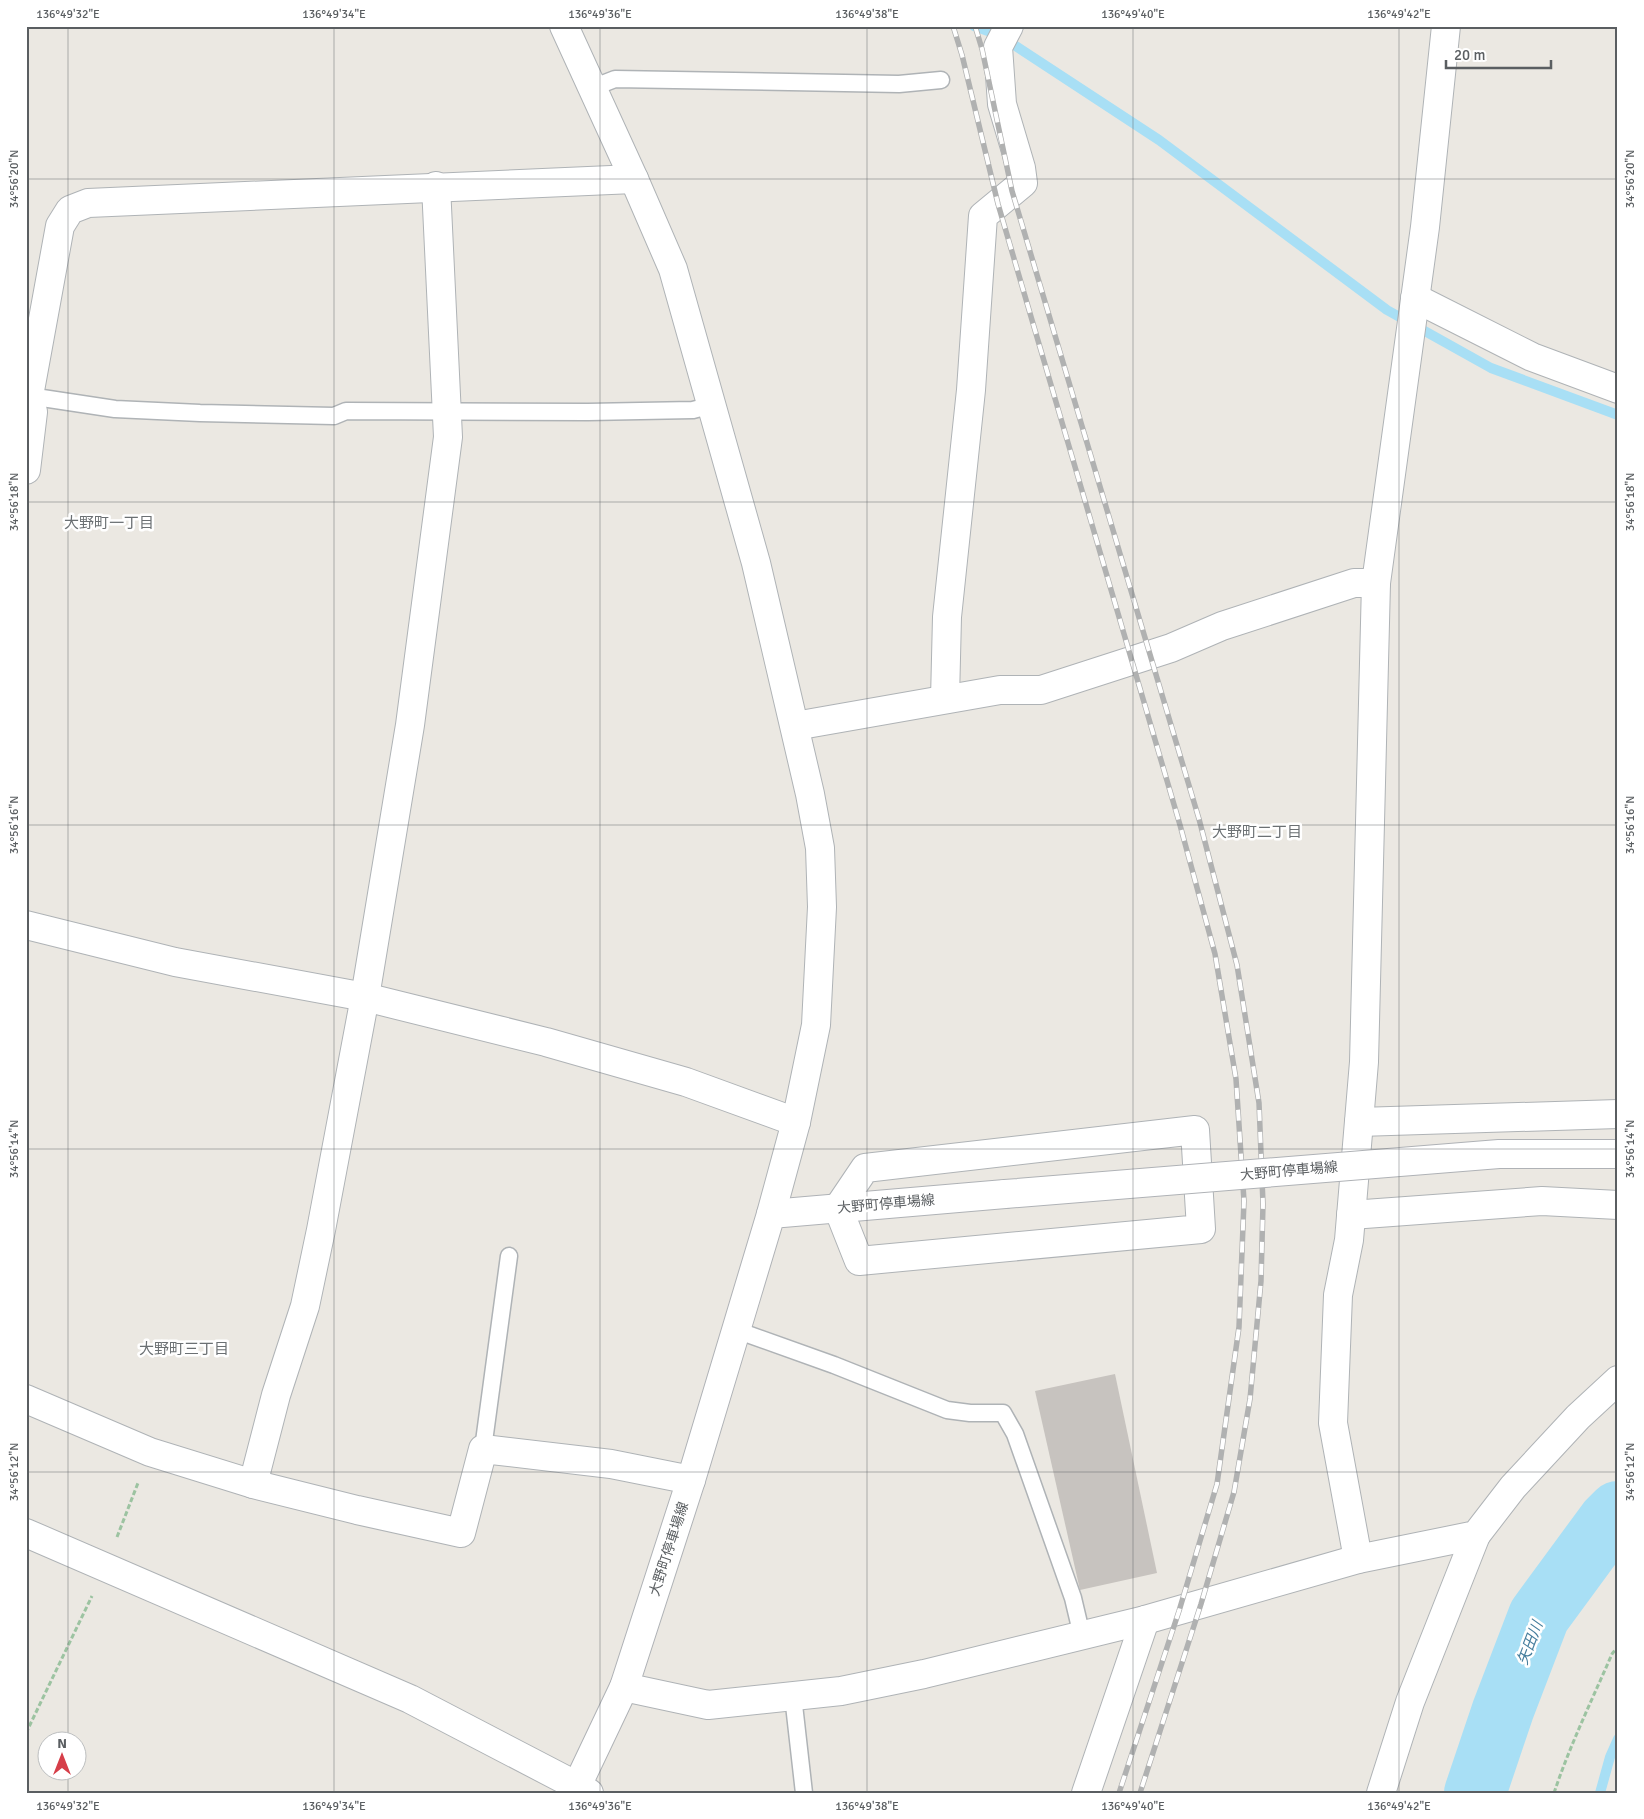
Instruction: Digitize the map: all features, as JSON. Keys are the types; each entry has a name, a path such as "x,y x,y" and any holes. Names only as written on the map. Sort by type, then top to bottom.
{"street":[{"path":"564,26 673,269 756,563 810,794 820,848 822,907 816,1025 796,1122 771,1214"},
{"path":"1358,1559 1333,1423 1338,1295 1349,1240 1364,1062 1376,583 1425,227 1446,26"},
{"path":"945,699 947,617 971,390 983,216 1023,183 1021,168 1002,104 1003,37"},
{"path":"26,470 33,412 29,396 60,226 70,210 88,202 634,179"},
{"path":"253,1484 276,1395 305,1306 321,1230 365,997 410,725 448,436 436,186"},
{"path":"1414,305 1532,357 1618,389"},
{"path":"794,726 1000,690 1041,690 1171,648 1222,626 1354,583 1376,583"},
{"path":"26,925 175,962 365,997 546,1042 686,1082 796,1122"},
{"path":"1359,1122 1618,1114"},
{"path":"1195,1130 1200,1229 859,1261 838,1208 866,1168 1195,1130"},
{"name":"大野町停車場線","path":"580,1790 624,1687 691,1480 771,1214 1499,1154 1618,1154"},
{"path":"1351,1215 1542,1201 1618,1205"},
{"path":"1382,1793 1410,1702 1476,1536 1513,1487 1578,1417 1618,1380"},
{"path":"26,1399 150,1452 253,1484 461,1533 483,1449 611,1464 691,1480"},
{"path":"26,1533 410,1699 580,1790"},
{"path":"624,1687 708,1706 840,1692 924,1674 1145,1620 1358,1559 1476,1536"},
{"path":"1086,1793 1145,1620"}],"lane":[{"path":"592,88 615,79 899,84 941,80"},
{"path":"29,396 115,409 334,416 346,411 646,411 693,410 712,405"},
{"path":"483,1449 509,1256"},
{"path":"736,1330 834,1365 947,1410 970,1413 1003,1413 1015,1434 1073,1598 1082,1636"},
{"path":"793,1696 804,1793"}],"path":[{"path":"1554,1793 1562,1768 1586,1712 1612,1654 1618,1646"}],"building":[{"path":"1115,1374 1157,1573 1080,1590 1035,1391"}],"waterway":[{"path":"974,26 999,35 1159,140 1387,310 1491,368 1618,415"},
{"name":"矢田川","path":"1475,1793 1503,1710 1539,1616 1608,1522 1618,1512"},
{"path":"1600,1793 1610,1757 1618,1739"}],"railway":[{"path":"953,26 962,55 998,204 1180,825 1215,954 1236,1079 1244,1201 1239,1327 1217,1484 1179,1611 1119,1793"},
{"path":"975,26 982,49 1012,191 1199,819 1237,965 1259,1103 1263,1204 1261,1281 1250,1399 1234,1492 1201,1604 1140,1793"}],"district":[{"name":"大野町一丁目","path":"109,523"},
{"name":"大野町二丁目","path":"1257,832"},
{"name":"大野町三丁目","path":"184,1349"}]}
